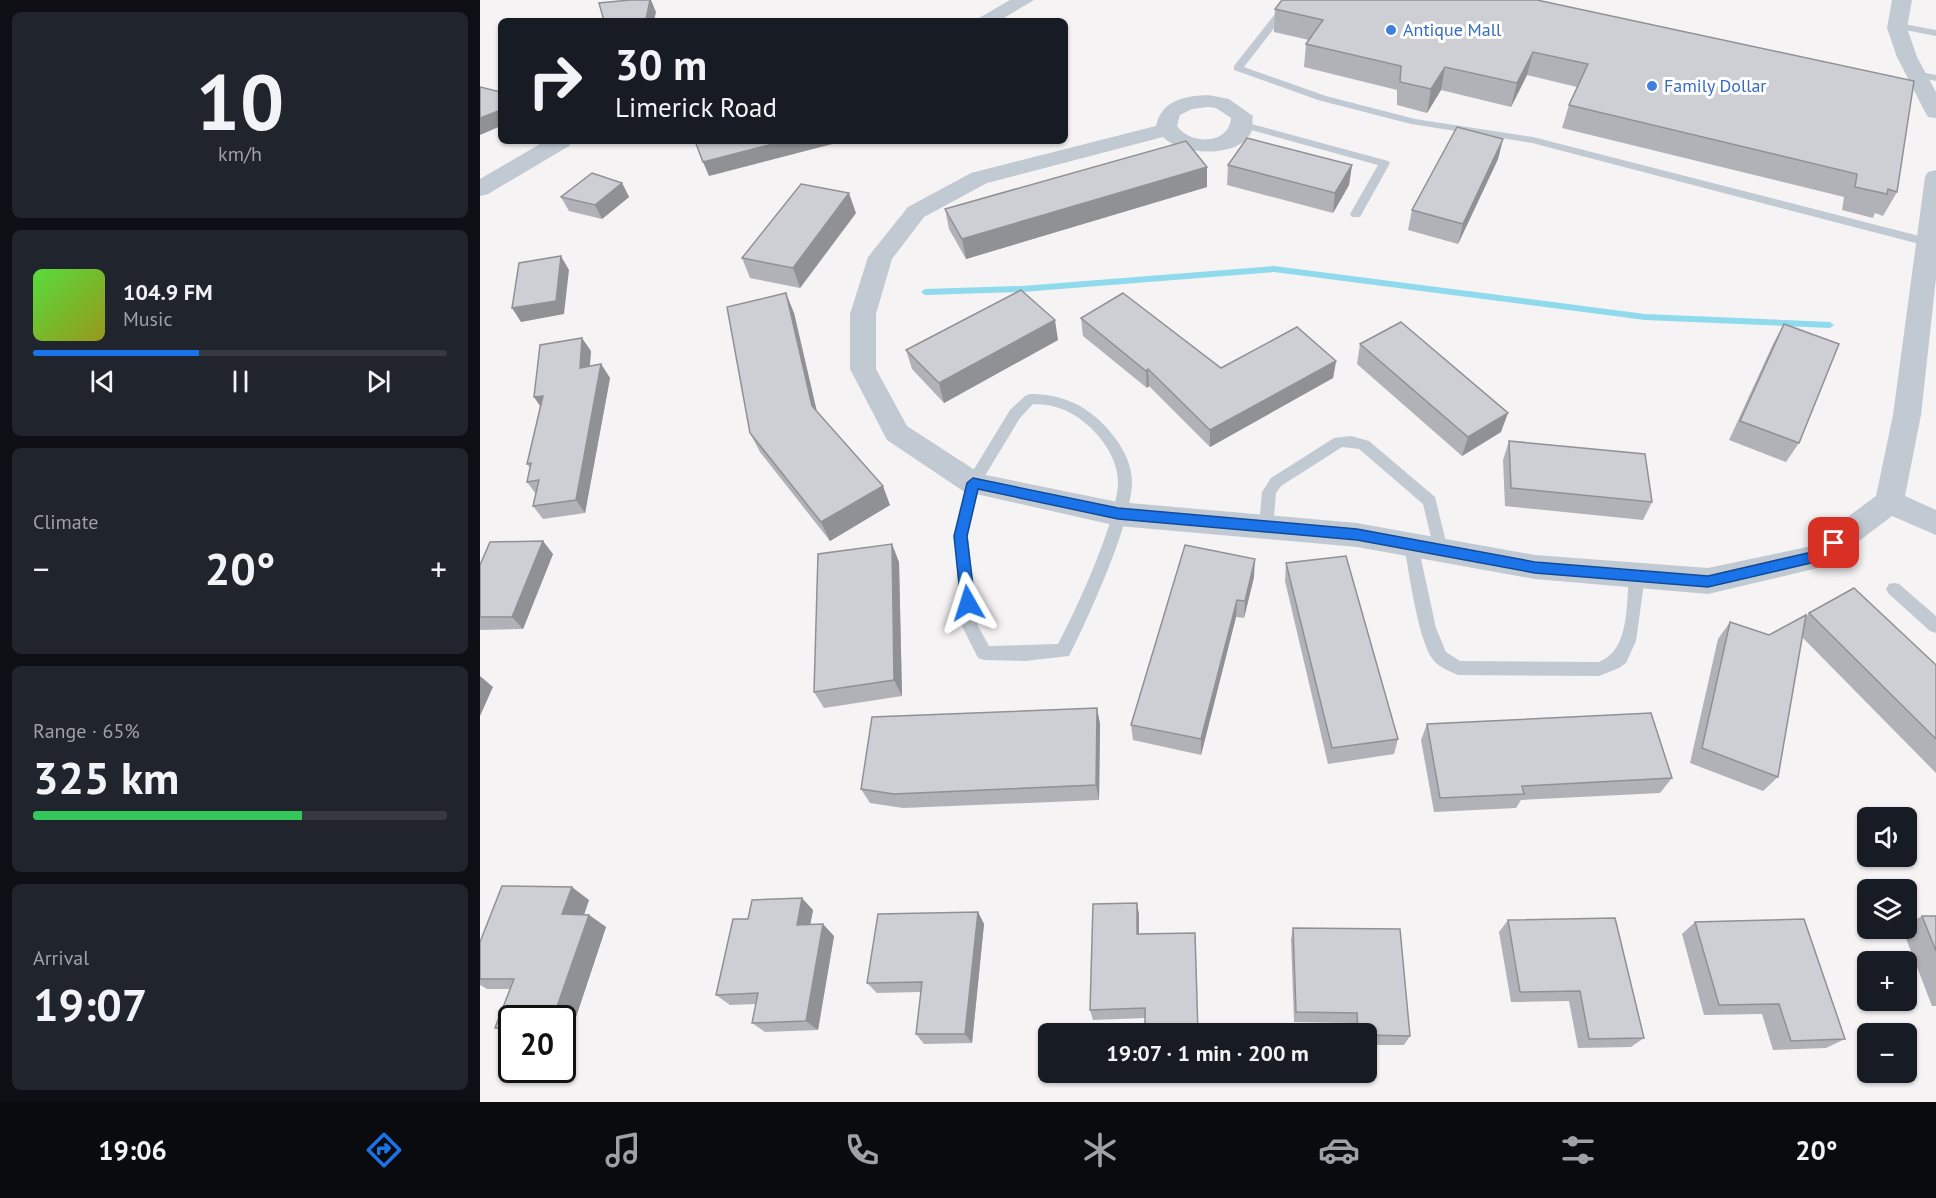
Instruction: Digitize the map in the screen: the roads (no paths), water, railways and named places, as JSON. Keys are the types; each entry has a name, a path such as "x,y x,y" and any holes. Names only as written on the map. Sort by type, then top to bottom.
{"street":[{"path":"990,18 1024,0"},
{"path":"1902,0 1898,26 1907,57 1936,112"},
{"path":"1208,101 1234,109 1242,116 1244,125 1240,133 1230,140 1202,146 1175,138 1167,130 1166,121 1170,113 1180,106 1208,101"},
{"path":"1167,130 979,178 916,212 880,257 863,314 863,369 897,433 973,483 1118,514 1357,535 1535,567 1708,581 1815,557 1889,502 1907,415 1936,177"},
{"path":"480,189 556,144"},
{"path":"1889,502 1936,523"}],"lane":[{"path":"1291,0 1238,68 1322,98 1415,122 1533,140 1866,228 1928,242"},
{"path":"1898,26 1936,33"},
{"path":"1916,74 1936,78"},
{"path":"1244,125 1384,164 1356,214"},
{"path":"1030,399 1054,400 1080,412 1114,444 1125,481 1118,514 1076,630 1064,651 1025,654 984,653 970,626 961,536 973,483 1015,414 1030,399"},
{"path":"1266,527 1269,492 1276,482 1326,448 1351,441 1364,445 1430,501 1441,550"},
{"path":"1411,545 1428,627 1440,657 1458,668 1599,669 1612,664 1620,658 1628,637 1637,576"},
{"path":"1894,589 1936,626"}],"waterway":[{"path":"925,292 1022,289 1274,269 1645,317 1830,325"}],"place":[{"name":"Antique Mall","path":"1391,30"},
{"name":"Family Dollar","path":"1652,86"}]}
